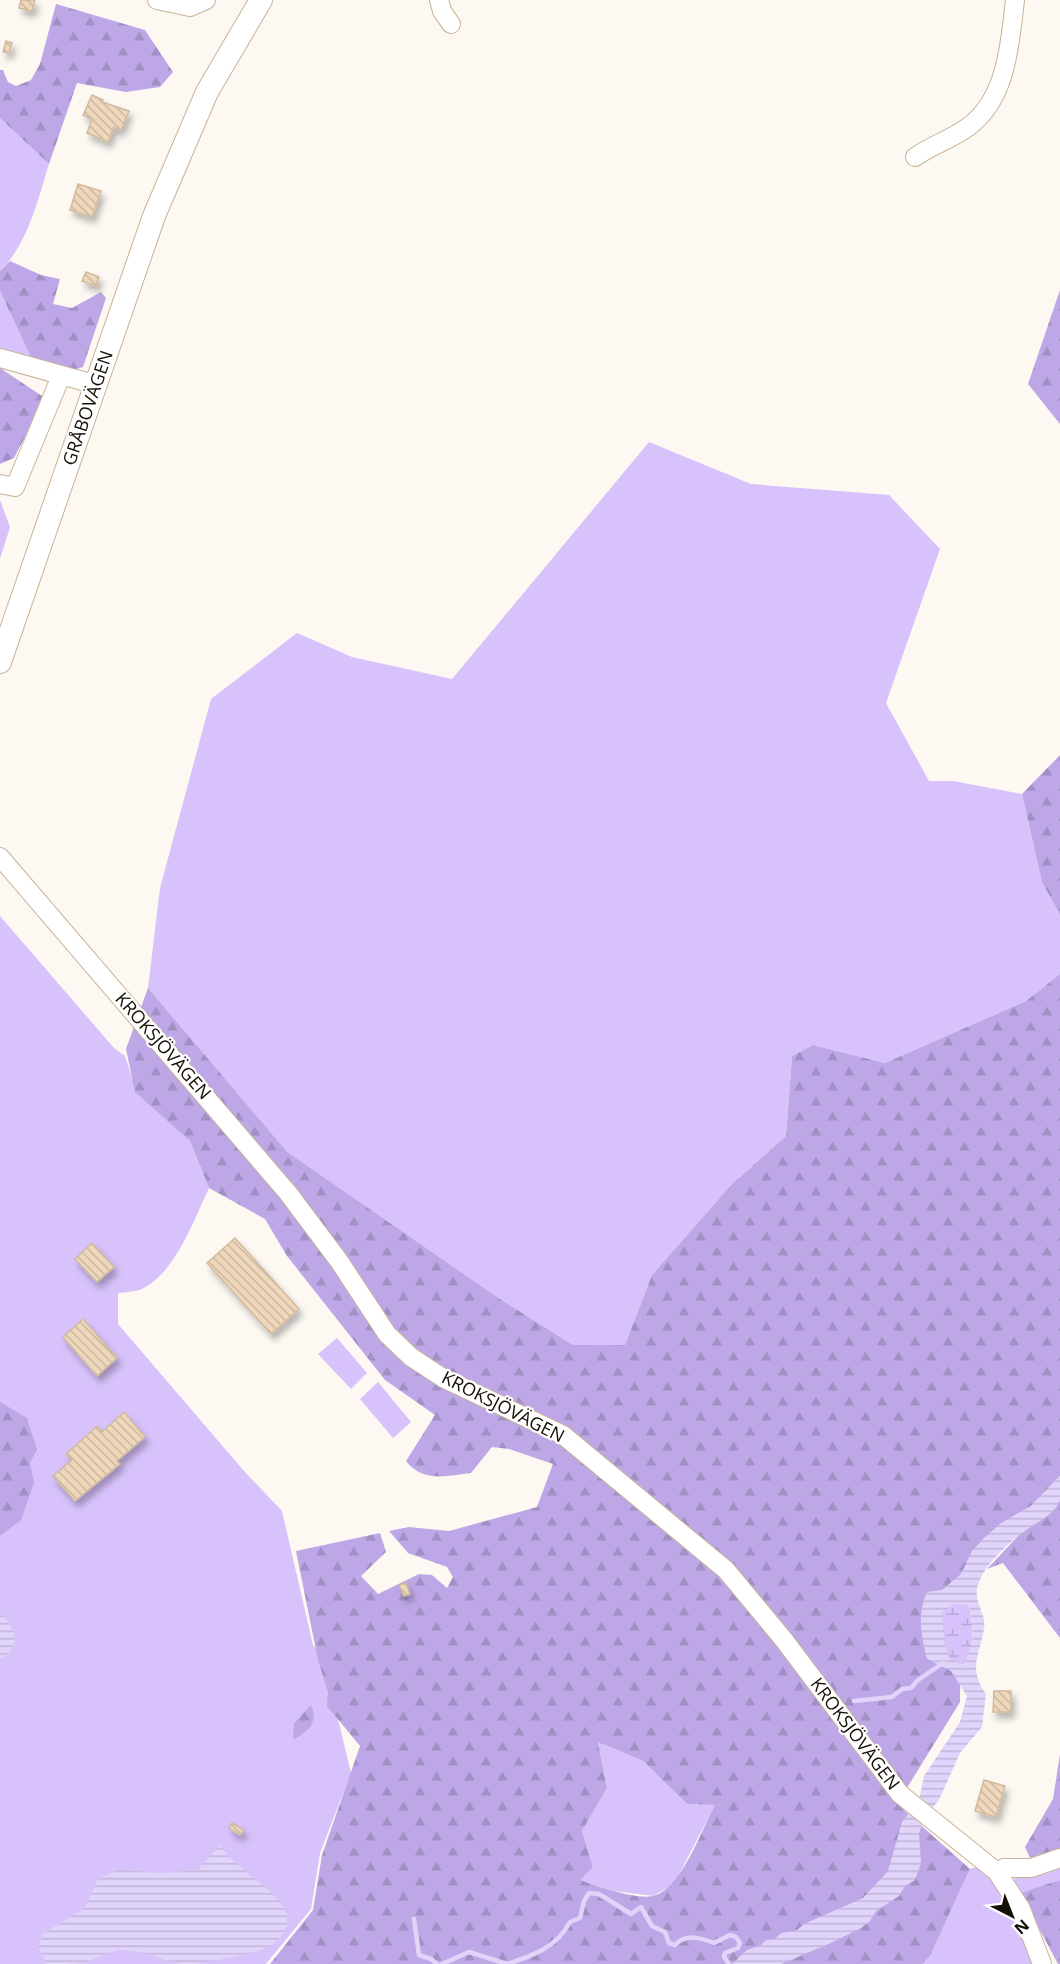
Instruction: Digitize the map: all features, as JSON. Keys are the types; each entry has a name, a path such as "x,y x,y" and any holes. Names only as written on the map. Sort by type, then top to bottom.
{"main road":[{"name":"GRÅBOVÄGEN","path":"0,662 154,216 207,92 261,0"},
{"name":"GRÅBOVÄGEN","path":"180,156 256,26 274,0"}],"street":[{"path":"157,0 190,7 206,0"},
{"path":"439,0 442,11 451,24"},
{"path":"915,156 969,127 986,108 1004,74 1015,0"},
{"path":"0,358 97,385"},
{"path":"0,484 15,487 61,376"},
{"name":"KROKSJÖVÄGEN","path":"0,857 288,1193 339,1261 387,1334 411,1357 443,1378 563,1435 726,1570 784,1640 900,1794 937,1821 997,1872 1021,1909 1042,1964"},
{"path":"997,1872 1004,1868 1031,1868 1060,1858"}],"green space":[{"path":"56,4 145,30 173,72 160,87 126,92 77,83 49,164 0,118 0,70 3,70 8,82 16,86 31,80 40,64"},
{"path":"0,118 49,164 25,235 10,260 0,271"},
{"path":"10,261 41,275 60,279 53,304 72,308 101,292 106,298 83,367 70,371 34,364 0,291 0,271"},
{"path":"1060,290 1060,424 1028,384"},
{"path":"0,291 34,364 0,353"},
{"path":"0,368 45,398 14,458 0,464"},
{"path":"649,442 751,484 889,495 940,549 886,703 929,781 953,781 1022,794 1042,882 1060,915 1060,974 1026,1001 885,1063 813,1045 792,1056 786,1136 731,1185 652,1275 625,1345 573,1345 500,1299 286,1152 148,988 160,888 211,699 297,633 352,657 452,679"},
{"path":"0,500 10,527 0,559"},
{"path":"1060,755 1060,915 1042,882 1022,794"},
{"path":"0,916 114,1048 125,1056 133,1081 190,1141 209,1188 190,1230 164,1271 142,1289 118,1293 118,1324 244,1471 282,1511 313,1645 323,1657 351,1773 320,1853 311,1909 266,1964 0,1964"},
{"path":"1060,974 1060,1476 1031,1506 1000,1524 961,1574 960,1702 897,1804 970,1869 931,1954 923,1964 270,1964 313,1910 322,1855 360,1746 327,1706 328,1692 318,1660 296,1551 380,1533 386,1552 361,1576 378,1594 419,1574 432,1575 447,1588 453,1577 447,1567 408,1553 389,1531 409,1527 449,1531 537,1507 553,1464 509,1449 492,1447 471,1473 428,1475 420,1473 406,1461 435,1415 385,1380 287,1256 265,1219 209,1188 190,1141 135,1092 126,1049 148,988 287,1152 500,1299 573,1345 625,1345 652,1275 731,1185 786,1136 792,1056 813,1045 885,1063 1026,1001","holes":["598,1742 643,1761 687,1804 715,1805 690,1857 673,1883 663,1891 646,1897 616,1892 580,1880 593,1867 582,1831 607,1788"]},
{"path":"337,1338 367,1373 351,1389 318,1354"},
{"path":"378,1382 411,1422 393,1438 360,1399"},
{"path":"0,1402 27,1418 37,1449 30,1463 34,1483 21,1520 0,1536"},
{"path":"1060,1499 1060,1638 1003,1563 987,1569 1019,1535 1054,1509"},
{"path":"955,1604 969,1605 972,1622 972,1642 964,1665 950,1659 945,1644 942,1612"},
{"path":"311,1705 314,1717 311,1726 293,1740 294,1723"},
{"path":"598,1742 643,1761 687,1804 715,1805 674,1884 653,1896 614,1891 579,1880 593,1867 582,1831 607,1788"},
{"path":"1060,1754 1060,1850 1030,1858 1025,1847 1053,1799"},
{"path":"1060,1864 1060,1880 1020,1893 1014,1882 1015,1876"},
{"path":"980,1866 1007,1900 1035,1964 923,1964 931,1954 970,1869"},
{"path":"1060,1880 1060,1964 1058,1964 1020,1893"}],"shaded area":[{"path":"1060,1476 1060,1500 1057,1506 1001,1552 985,1571 978,1585 977,1596 984,1629 976,1669 977,1677 986,1694 982,1727 960,1753 939,1800 924,1818 919,1834 921,1863 915,1880 905,1886 899,1896 876,1911 870,1921 861,1928 833,1942 781,1964 732,1964 747,1950 761,1945 766,1940 775,1939 781,1933 797,1930 804,1924 863,1898 888,1871 902,1822 919,1800 924,1776 960,1722 967,1696 951,1671 927,1659 921,1625 922,1609 927,1592 942,1590 961,1574 972,1551 984,1538 1000,1524 1031,1506","holes":["955,1604 969,1605 972,1643 963,1665 950,1659 945,1644 942,1612"]},
{"path":"0,1613 10,1625 15,1637 12,1649 0,1659"},
{"path":"220,1845 235,1863 267,1889 283,1906 286,1925 283,1934 268,1947 248,1954 183,1964 135,1951 120,1950 81,1963 45,1964 46,1961 38,1947 44,1933 84,1909 98,1879 118,1870 163,1873 198,1870"}],"building":[{"path":"21,0 35,0 32,11 19,8"},
{"path":"6,41 12,43 9,53 3,52"},
{"path":"92,95 103,100 102,102 129,111 121,130 114,127 108,142 87,133 92,119 83,115"},
{"path":"78,184 101,191 92,217 70,210"},
{"path":"86,272 99,277 96,286 82,281"},
{"path":"235,1238 299,1309 271,1334 207,1263"},
{"path":"92,1243 114,1267 97,1282 75,1259"},
{"path":"83,1319 117,1358 97,1376 63,1337"},
{"path":"124,1412 145,1437 117,1461 120,1464 75,1501 53,1476 72,1460 66,1454 97,1426 102,1432"},
{"path":"406,1583 410,1594 404,1596 399,1585"},
{"path":"994,1691 1011,1691 1011,1712 993,1712"},
{"path":"984,1780 1005,1786 996,1817 975,1811"},
{"path":"232,1823 244,1830 240,1835 229,1828"}],"waterway":[{"path":"854,1701 892,1697 902,1689 911,1688 918,1680 943,1663"},
{"path":"508,1964 552,1944 565,1931 570,1922 580,1918 584,1901 589,1893 599,1894 631,1914 641,1907 652,1926 665,1932 669,1943 675,1945 689,1938 699,1938 714,1943 730,1935 736,1937 740,1943 738,1948 725,1953 724,1957 729,1964"},
{"path":"414,1919 419,1955 437,1964"},
{"path":"442,1964 469,1952 507,1964"}]}
